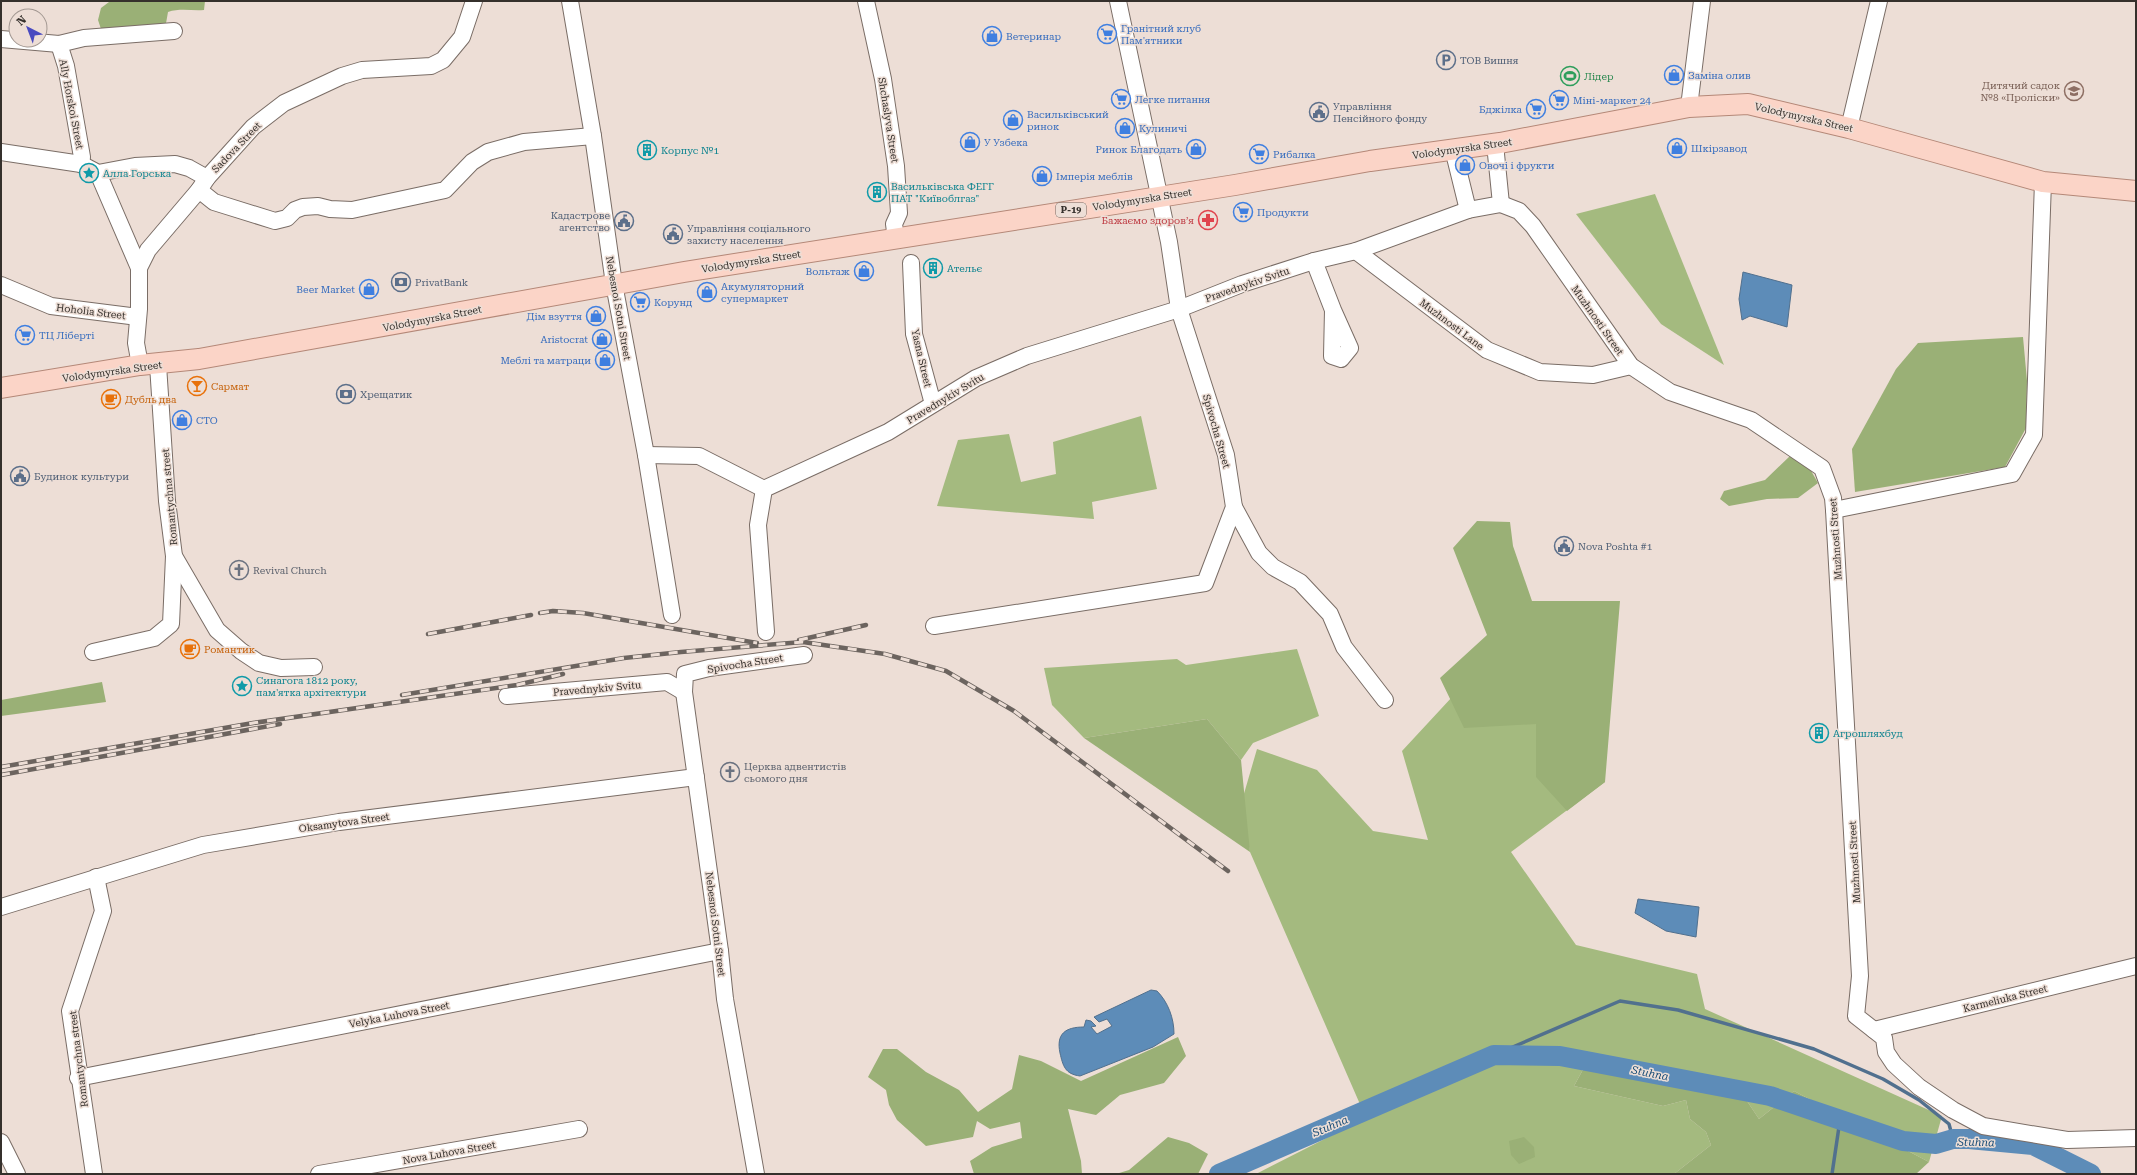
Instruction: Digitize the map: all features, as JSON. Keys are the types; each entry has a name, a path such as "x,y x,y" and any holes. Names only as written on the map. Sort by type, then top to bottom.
{"main road":[{"name":"Volodymyrska Street","path":"1,388 398,325 614,284 1453,149 1495,144 1689,107 1748,104 1849,128 2043,182 2136,191"}],"street":[{"name":"Sadova Street","path":"149,365 136,343 139,268 148,250 253,126 284,103 342,76 362,70 431,66 443,60 462,37 474,1"},
{"name":"Nebesnoi Sotni Street","path":"570,1 593,136 614,284 646,456 672,615"},
{"name":"Shchaslyva Street","path":"866,1 883,79 896,166 899,213 894,224 896,238"},
{"path":"1118,1 1159,196"},
{"path":"1689,107 1702,1"},
{"path":"1849,128 1879,1"},
{"path":"1,39 59,44 84,38 174,31"},
{"name":"Ally Horskoi Street","path":"59,44 66,66 82,157 81,164"},
{"path":"1,152 81,164 98,173 135,166 175,164 189,168 203,184 214,202 275,221 286,218 296,210 303,207 318,206 330,209 352,210 445,190 472,162 488,152 524,142 593,136"},
{"path":"1495,144 1501,204"},
{"path":"1453,149 1468,210"},
{"path":"98,173 139,268"},
{"path":"1834,510 2012,474 2034,435 2043,182"},
{"name":"Spivocha Street","path":"934,626 1205,583 1234,507 1226,455 1179,309 1169,242 1159,196"},
{"name":"Pravednykiv Svitu","path":"764,489 888,432 976,378 1027,356 1179,309 1242,284 1314,261 1356,251 1468,210 1501,204"},
{"name":"Muzhnosti Street","path":"1501,204 1518,211 1533,226 1631,366 1670,392 1751,420 1822,468 1834,498 1860,976 1856,1016 1874,1030"},
{"name":"Muzhnosti Lane","path":"1356,251 1487,350 1540,372 1593,375 1631,366"},
{"path":"1314,261 1333,310"},
{"name":"Yasna Street","path":"911,263 914,334 932,404"},
{"name":"Hoholia Street","path":"1,285 51,306 138,317"},
{"name":"Romantychna street","path":"149,365 174,556 218,630 241,651 259,663 281,668 314,667"},
{"path":"646,456 699,456 764,489 758,525 766,632"},
{"path":"1234,507 1259,553 1273,567 1300,582 1330,614 1344,647 1385,700"},
{"path":"93,652 154,638 171,624 174,556"},
{"name":"Spivocha Street","path":"685,674 709,668 804,654"},
{"name":"Nebesnoi Sotni Street","path":"685,674 684,692 720,951 725,999 756,1174"},
{"name":"Pravednykiv Svitu","path":"508,696 667,682 684,692"},
{"name":"Oksamytova Street","path":"1,907 203,845 339,822 696,777"},
{"name":"Romantychna street","path":"94,1174 78,1078 70,1011 103,911 96,877"},
{"name":"Velyka Luhova Street","path":"78,1078 720,951"},
{"name":"Karmeliuka Street","path":"1874,1030 2136,966"},
{"path":"1874,1030 1884,1038 1886,1052 1894,1064 1919,1087 1953,1110 1983,1126 2067,1140 2136,1138"},
{"name":"Nova Luhova Street","path":"320,1174 579,1129"},
{"path":"1,1142 17,1174"}],"green space":[{"path":"205,1 204,10 182,10 168,12 165,29 103,35 98,20 101,8 109,2"},
{"path":"1655,194 1724,365 1661,324 1576,214"},
{"path":"2023,337 2027,381 2026,428 2005,467 1855,492 1852,449 1896,369 1918,343"},
{"path":"1141,416 1157,489 1092,502 1094,519 937,506 958,440 1009,434 1021,482 1056,474 1053,442"},
{"path":"1790,456 1806,462 1818,483 1798,498 1767,499 1729,506 1720,499 1724,491 1765,480"},
{"path":"1477,521 1510,522 1513,546 1532,601 1620,601 1605,782 1567,811 1536,777 1536,724 1464,728 1440,678 1487,635 1453,548"},
{"path":"1516,628 1605,782 1511,852 1576,945 1697,974 1705,1009 1942,1116 1929,1162 1794,1091 1759,1119 1747,1101 1681,1084 1586,1064 1574,1086 1663,1106 1686,1100 1690,1119 1706,1132 1711,1145 1674,1174 1256,1174 1366,1118 1250,852 1241,804 1257,749 1317,770 1373,831 1428,840 1402,751"},
{"path":"1297,649 1319,716 1253,743 1241,760 1207,719 1084,738 1052,705 1044,668 1177,659 1186,665"},
{"path":"102,682 106,702 1,716 1,700"},
{"path":"1207,719 1241,760 1250,852 1084,738"},
{"path":"1178,1037 1186,1056 1164,1083 1120,1095 1096,1115 1068,1109 1081,1161 1082,1174 974,1174 970,1161 992,1147 1022,1138 1020,1122 990,1129 977,1121 973,1137 926,1146 897,1120 889,1105 886,1090 868,1077 883,1049 897,1049 926,1072 959,1090 978,1112 1012,1089 1019,1055 1041,1061 1081,1081"},
{"path":"1586,1064 1681,1084 1747,1101 1759,1119 1794,1091 1929,1162 1916,1174 1674,1174 1711,1145 1706,1132 1690,1119 1686,1100 1663,1106 1574,1086"},
{"path":"1168,1137 1189,1143 1208,1154 1198,1174 1116,1174 1129,1170"},
{"path":"1524,1137 1534,1147 1535,1157 1519,1164 1511,1155 1509,1141"}],"water":[{"path":"1743,272 1792,285 1787,327 1750,316 1742,320 1739,299"},
{"path":"1638,899 1699,907 1696,937 1666,931 1635,913"},
{"path":"1151,990 1157,991 1167,1005 1172,1016 1174,1034 1153,1047 1080,1076 1071,1073 1066,1069 1062,1062 1059,1046 1059,1041 1063,1033 1072,1028 1084,1027 1086,1020 1091,1021 1096,1026 1091,1027 1097,1034 1112,1026 1107,1019 1099,1022 1094,1017"}],"waterway":[{"path":"1494,1055 1620,1001 1678,1010 1814,1049 1883,1079 1919,1100 1949,1124 1953,1139"},
{"name":"Stuhna","path":"1219,1174 1494,1055 1560,1056 1770,1096 1903,1141 1936,1144 1953,1139 1969,1139 2033,1145 2091,1174"},
{"path":"1832,1174 1840,1120"}],"railway":[{"path":"540,613 553,611 583,613 757,643"},
{"path":"428,634 531,615"},
{"path":"799,640 866,625"},
{"path":"402,695 624,658 681,652 803,642 885,654 946,671 1014,711 1228,871"},
{"path":"1,767 253,723 517,685 563,674"},
{"path":"1,775 280,724"}],"place":[{"name":"Гранітний клуб Пам'ятники","path":"1107,34"},
{"name":"Ветеринар","path":"992,36"},
{"name":"ТОВ Вишня","path":"1446,60"},
{"name":"Заміна олив","path":"1674,75"},
{"name":"Лідер","path":"1570,76"},
{"name":"Дитячий садок №8 «Проліски»","path":"2074,91"},
{"name":"Легке питання","path":"1121,99"},
{"name":"Міні-маркет 24","path":"1559,100"},
{"name":"Бджілка","path":"1536,109"},
{"name":"Управління Пенсійного фонду","path":"1319,112"},
{"name":"Васильківський ринок","path":"1013,120"},
{"name":"Кулиничі","path":"1125,128"},
{"name":"У Узбека","path":"970,142"},
{"name":"Шкірзавод","path":"1677,148"},
{"name":"Ринок Благодать","path":"1196,149"},
{"name":"Корпус №1","path":"647,150"},
{"name":"Рибалка","path":"1259,154"},
{"name":"Овочі і фрукти","path":"1465,165"},
{"name":"Алла Горська","path":"89,173"},
{"name":"Імперія меблів","path":"1042,176"},
{"name":"Васильківська ФЕГГ ПАТ \"Київоблгаз\"","path":"877,192"},
{"name":"Продукти","path":"1243,212"},
{"name":"Бажаємо здоровʼя","path":"1208,220"},
{"name":"Кадастрове агентство","path":"624,221"},
{"name":"Управління соціального захисту населення","path":"673,234"},
{"name":"Ательє","path":"933,268"},
{"name":"Вольтаж","path":"864,271"},
{"name":"PrivatBank","path":"401,282"},
{"name":"Beer Market","path":"369,289"},
{"name":"Акумуляторний супермаркет","path":"707,292"},
{"name":"Корунд","path":"640,302"},
{"name":"Дім взуття","path":"596,316"},
{"name":"ТЦ Ліберті","path":"25,335"},
{"name":"Aristocrat","path":"602,339"},
{"name":"Меблі та матраци","path":"605,360"},
{"name":"Сармат","path":"197,386"},
{"name":"Хрещатик","path":"346,394"},
{"name":"Дубль два","path":"111,399"},
{"name":"СТО","path":"182,420"},
{"name":"Будинок культури","path":"20,476"},
{"name":"Nova Poshta #1","path":"1564,546"},
{"name":"Revival Church","path":"239,570"},
{"name":"Романтик","path":"190,649"},
{"name":"Синагога 1812 року, пам'ятка архітектури","path":"242,686"},
{"name":"Агрошляхбуд","path":"1819,733"},
{"name":"Церква адвентистів сьомого дня","path":"730,772"}]}
